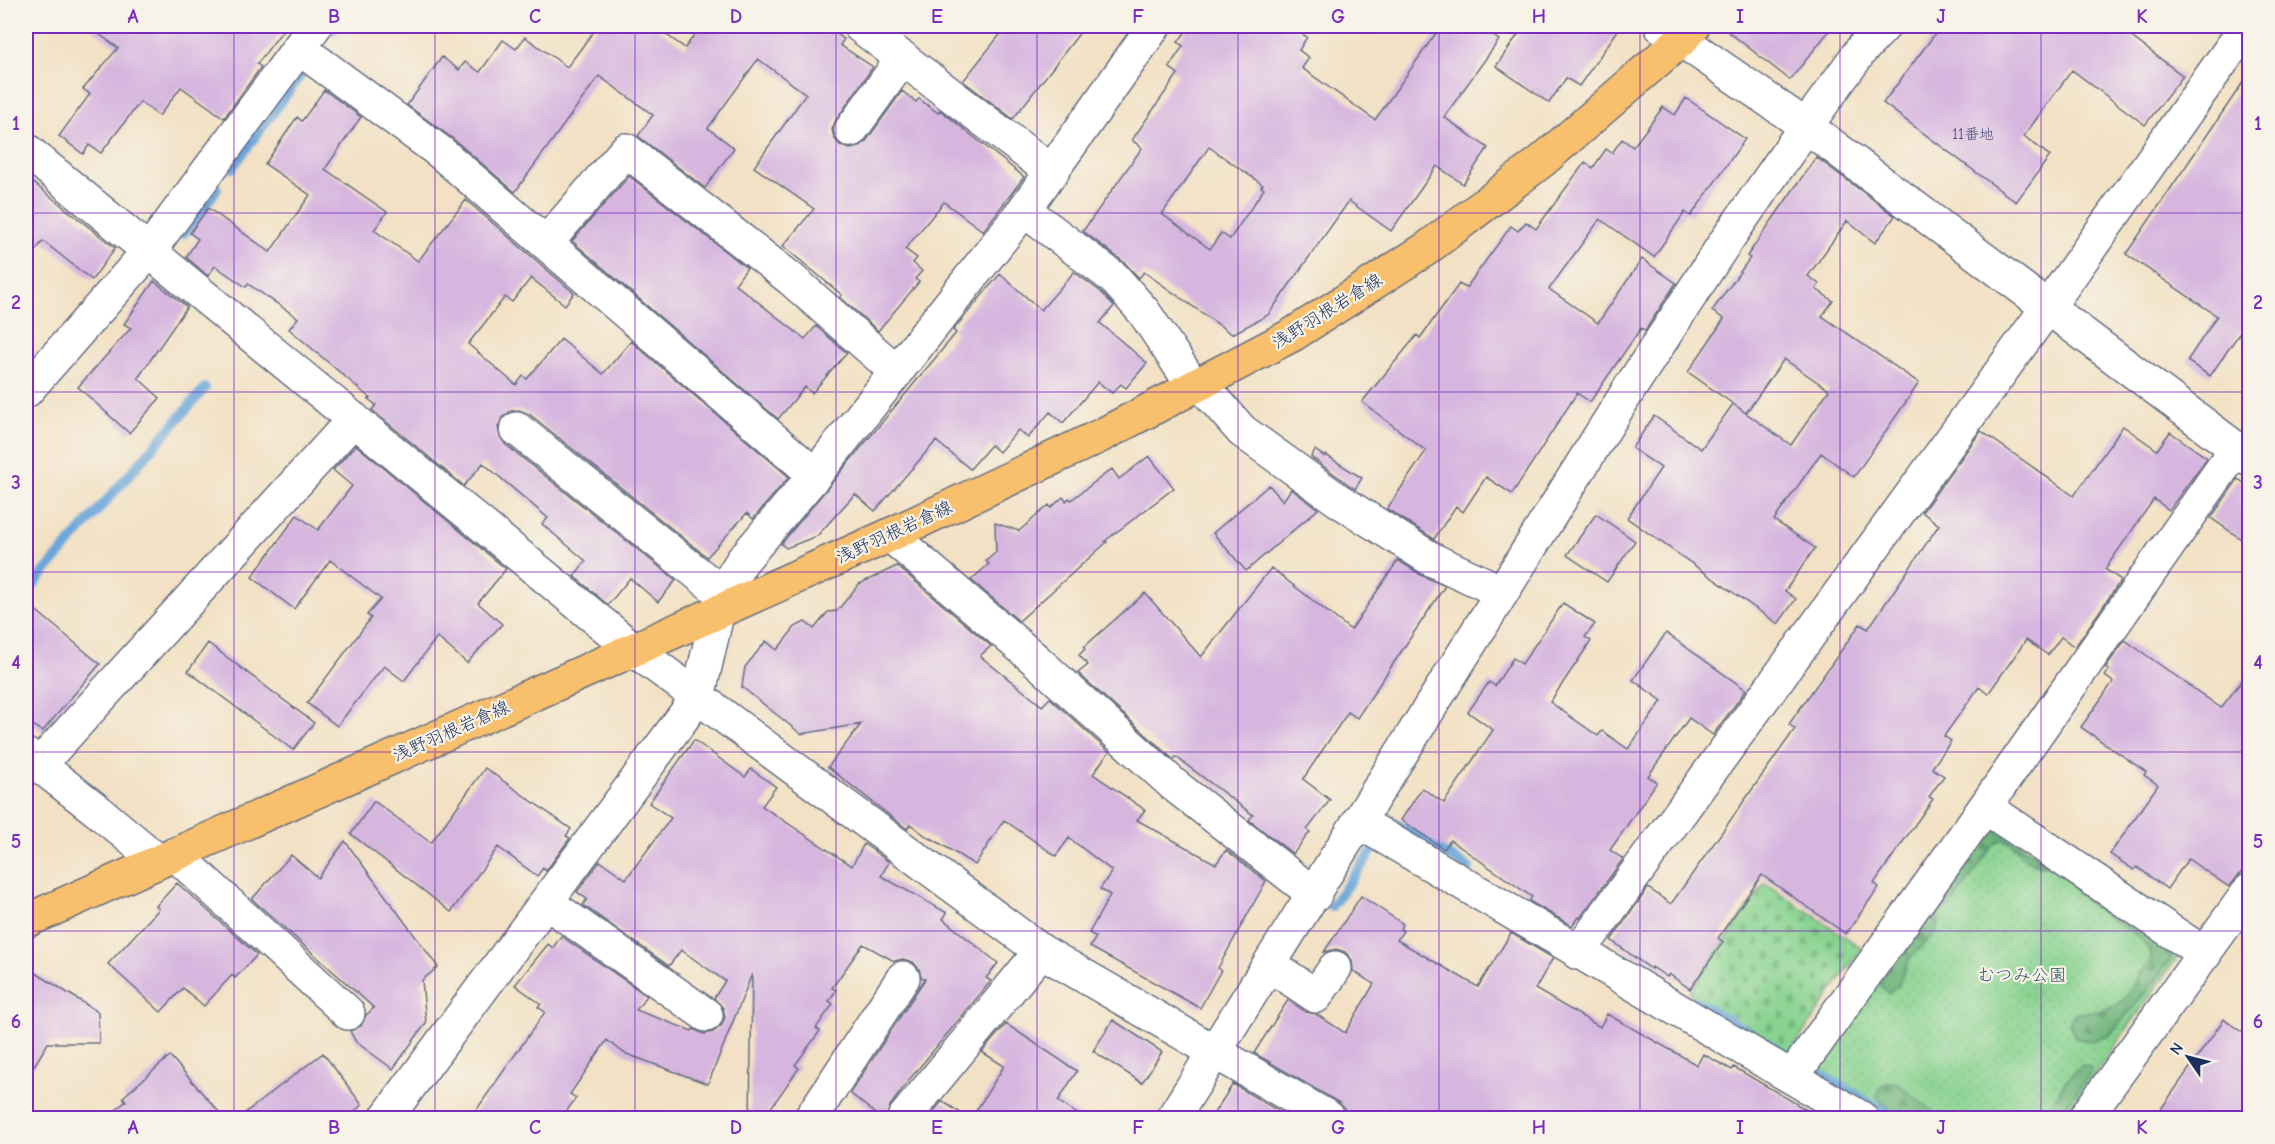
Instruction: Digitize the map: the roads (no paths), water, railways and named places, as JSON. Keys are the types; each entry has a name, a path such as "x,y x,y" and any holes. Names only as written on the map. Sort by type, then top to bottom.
{"main road":[{"name":"浅野羽根岩倉線","path":"26,921 633,649 719,602 890,535 1102,435 1292,335 1426,249 1542,162 1678,30"}],"street":[{"path":"860,26 1052,172"},
{"path":"386,1119 698,697 719,602 742,561 816,475 1024,210 1154,26"},
{"path":"1173,1119 1628,391 1724,244 1806,126 1884,26"},
{"path":"1578,953 2048,307 2247,26"},
{"path":"1678,30 2243,454 1985,807 1792,1077"},
{"path":"26,391 149,251 307,37 816,475"},
{"path":"851,130 903,58"},
{"path":"26,150 633,649 1041,951 1329,1119"},
{"path":"546,243 626,150 791,279 897,372"},
{"path":"1024,210 1114,278 1144,312 1197,385 1242,431 1338,500 1431,559 1502,592"},
{"path":"348,1013 167,858 98,811 32,760 354,419"},
{"path":"517,429 719,602"},
{"path":"890,535 1029,654 1174,785 1314,895"},
{"path":"1985,807 2205,954"},
{"path":"1359,822 1861,1119"},
{"path":"2085,1119 2250,890"},
{"path":"546,902 706,1015"},
{"path":"904,1119 1041,951"},
{"path":"1270,965 1316,996 1335,968"},
{"path":"811,1119 903,978"}],"waterway":[{"path":"333,30 337,26"},
{"path":"232,168 302,73"},
{"path":"183,234 217,189"},
{"path":"26,593 205,388"},
{"path":"1394,823 1469,868"},
{"path":"1331,907 1372,851"},
{"path":"1695,1001 1779,1050"},
{"path":"1820,1074 1896,1118"}],"park label":[{"name":"むつみ公園","path":"2022,975"}]}
